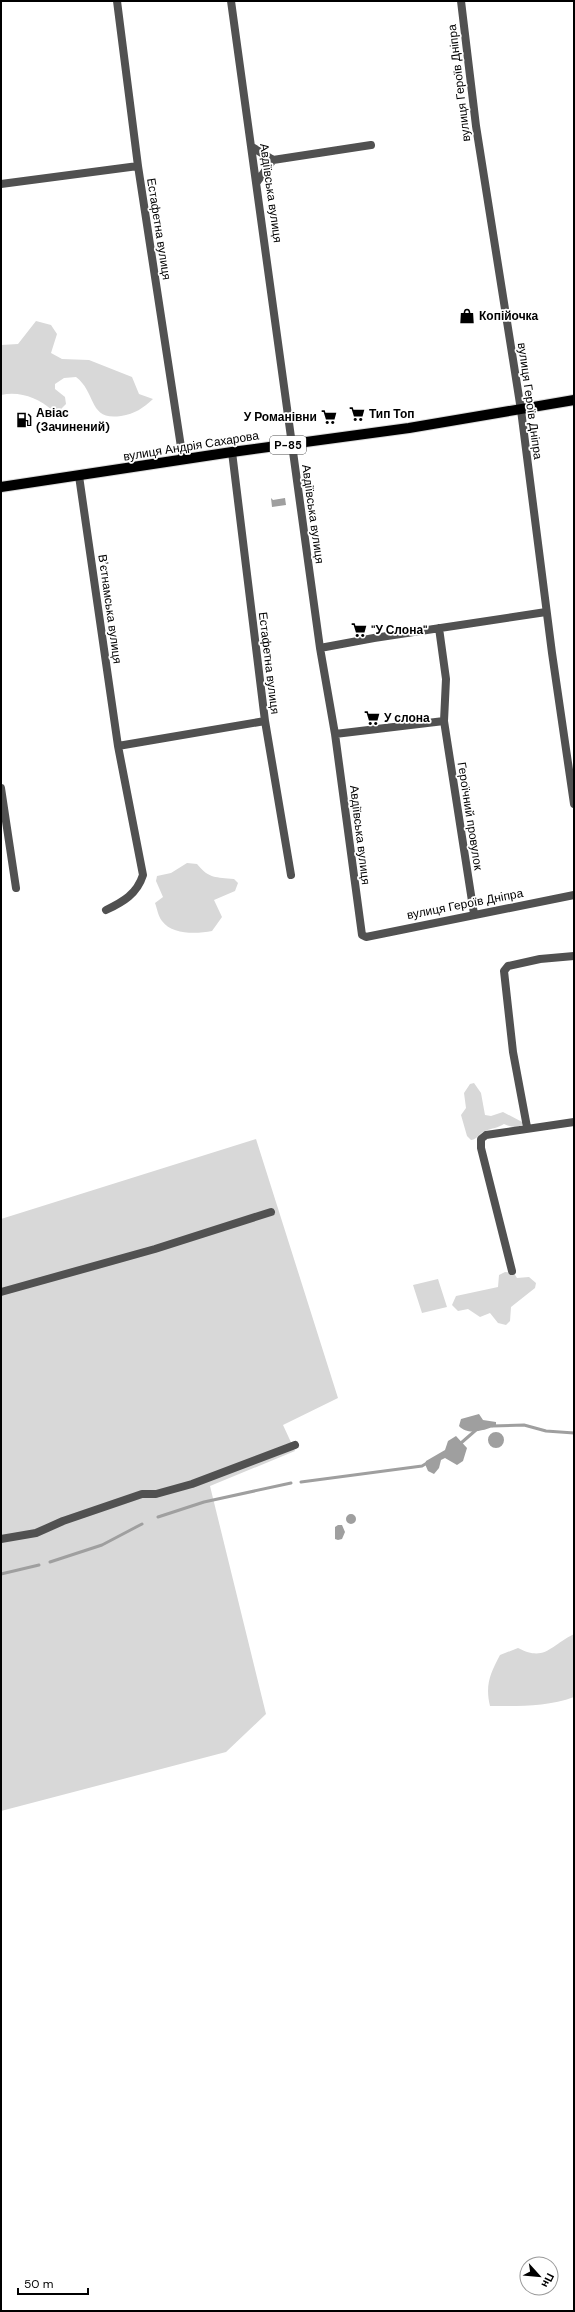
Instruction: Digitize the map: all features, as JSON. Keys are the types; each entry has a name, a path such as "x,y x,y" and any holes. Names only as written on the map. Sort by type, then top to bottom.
{"main road":[{"name":"вулиця Андрія Сахарова","path":"1,487 232,452 292,445 521,410 574,400"}],"street":[{"name":"Естафетна вулиця","path":"118,1 138,166 183,460"},
{"name":"Авдіївська вулиця","path":"231,1 320,648 335,734 362,935"},
{"name":"вулиця Героїв Дніпра","path":"461,1 476,126 521,410 546,612 574,804"},
{"path":"252,147 273,160 371,145"},
{"path":"257,182 273,160"},
{"path":"1,184 138,166"},
{"name":"Естафетна вулиця","path":"232,452 264,721 291,875"},
{"name":"Вʼєтнамська вулиця","path":"79,476 118,746 143,875 140,884 130,897 106,910"},
{"path":"320,648 546,612"},
{"name":"Героїчний провулок","path":"439,628 446,679 444,721 474,914"},
{"path":"118,746 264,721"},
{"path":"335,734 444,721"},
{"path":"1,788 16,888"},
{"name":"вулиця Героїв Дніпра","path":"362,935 366,937 574,895"},
{"path":"527,1127 513,1052 504,971 508,966 540,959 574,956"},
{"path":"512,1271 481,1148 481,1139 486,1134 527,1127 574,1122"},
{"path":"1,1292 155,1249 271,1212"},
{"path":"1,1539 36,1533 63,1521 142,1494 156,1494 192,1484 295,1445"}],"shaded area":[{"path":"36,321 51,325 57,334 51,353 62,359 89,360 132,377 139,394 153,399 142,408 126,415 110,416 103,414 94,404 83,383 76,377 64,378 55,384 55,389 65,397 66,404 61,409 52,410 41,402 28,396 15,394 1,395 1,345 18,344"},
{"path":"271,498 273,500 285,498 286,505 272,507"},
{"path":"187,863 197,864 209,875 234,879 238,883 235,891 214,900 222,917 212,931 192,933 178,931 166,926 159,914 155,903 163,897 156,881 157,876 171,873"},
{"path":"474,1083 481,1093 485,1115 491,1116 503,1112 524,1123 514,1127 504,1124 483,1132 471,1140 467,1136 461,1115 466,1108 464,1093 470,1084"},
{"path":"256,1139 338,1398 283,1425 295,1451 210,1486 266,1714 226,1752 1,1811 1,1219"},
{"path":"505,1272 514,1273 517,1278 529,1277 536,1283 535,1288 511,1307 510,1321 506,1325 498,1323 490,1313 480,1317 468,1309 458,1311 452,1305 456,1296 498,1287 499,1275"},
{"path":"438,1279 447,1307 422,1313 413,1285"},
{"path":"479,1414 483,1420 496,1422 496,1426 476,1431 467,1431 459,1426 461,1419"},
{"path":"496,1432 502,1434 504,1440 502,1446 496,1448 490,1446 488,1440 490,1434"},
{"path":"456,1436 467,1448 463,1461 457,1465 445,1458 441,1460 439,1468 434,1474 428,1471 425,1464 426,1461 445,1450 448,1441"},
{"path":"349,1514 353,1514 355,1515 355,1523 349,1524 346,1521 346,1517"},
{"path":"342,1525 345,1532 342,1539 338,1540 335,1539 335,1527"},
{"path":"574,1634 574,1697 553,1703 522,1706 490,1706 488,1692 489,1680 500,1655 518,1648 527,1652 541,1653 547,1651"}],"waterway":[{"path":"492,1426 524,1425 546,1431 574,1433"},
{"path":"461,1443 476,1430"},
{"path":"301,1482 422,1466 427,1463"},
{"path":"158,1517 204,1502 291,1483"},
{"path":"50,1562 102,1545 142,1524"},
{"path":"1,1574 39,1565"}],"place":[{"name":"Копійочка","path":"467,316"},
{"name":"Тип Топ","path":"357,414"},
{"name":"У Романівни","path":"329,417"},
{"name":"Авіас (Зачинений)","path":"24,420"},
{"name":"\"У Слона\"","path":"359,630"},
{"name":"У слона","path":"372,718"}]}
